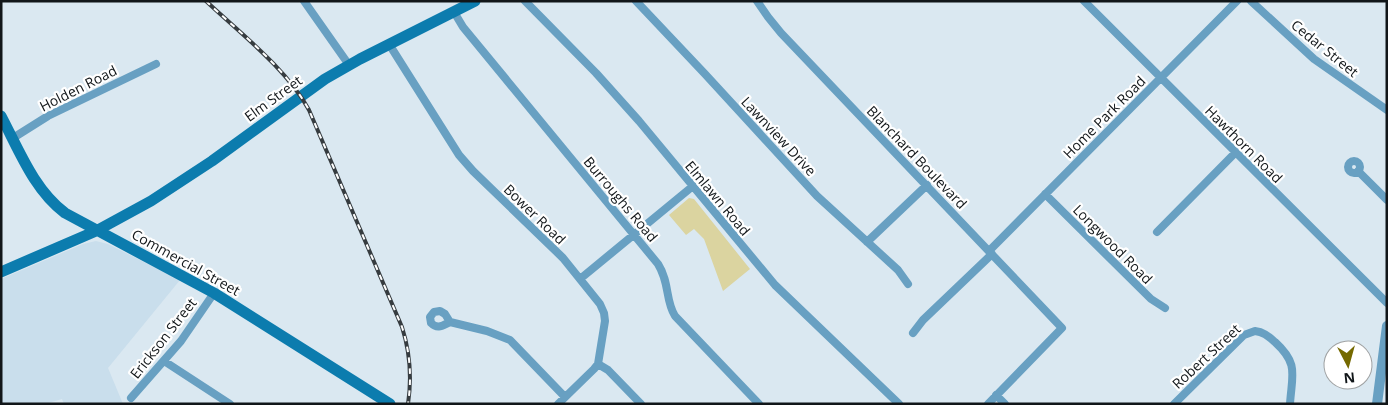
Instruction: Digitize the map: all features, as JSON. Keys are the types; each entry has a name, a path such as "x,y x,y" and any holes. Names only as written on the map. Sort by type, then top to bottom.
{"main road":[{"name":"Elm Street","path":"1,272 96,231 127,215 174,187 212,161 312,87 349,65 475,1"},
{"name":"Commercial Street","path":"1,116 36,180 50,200 72,217 214,293 390,404"}],"street":[{"path":"304,1 349,65"},
{"name":"Elmlawn Road","path":"525,1 608,86 639,121 779,290 899,404"},
{"name":"Lawnview Drive","path":"636,1 817,196 901,273 908,284"},
{"name":"Blanchard Boulevard","path":"757,1 780,33 1062,328 996,396"},
{"name":"Home Park Road","path":"913,333 923,320 991,252 1045,194 1236,1"},
{"name":"Cedar Street","path":"1250,1 1314,59 1387,110"},
{"name":"Hawthorn Road","path":"1087,2 1160,78 1387,303"},
{"name":"Burroughs Road","path":"454,12 464,27 663,272 668,284 670,306 676,316 759,404"},
{"name":"Bower Road","path":"389,44 459,155 473,171 563,258 600,304 604,314 604,325 598,364"},
{"name":"Holden Road","path":"13,138 48,116 156,64"},
{"path":"1157,232 1235,153"},
{"path":"1358,171 1387,200"},
{"path":"867,242 927,185"},
{"path":"580,279 692,186"},
{"name":"Longwood Road","path":"1045,194 1151,299 1166,308"},
{"name":"Erickson Street","path":"131,398 186,335 214,293"},
{"path":"450,322 487,330 510,340 565,397"},
{"path":"1377,404 1387,326"},
{"name":"Robert Street","path":"1174,404 1244,334 1255,331 1267,335 1289,356 1292,370 1290,404"},
{"path":"164,361 230,404"},
{"path":"558,404 598,364 608,370 641,404"},
{"path":"988,404 996,396 1005,404"}],"shaded area":[{"path":"689,198 694,199 750,269 723,291 704,239 694,229 686,235 669,215"},
{"path":"96,241 108,244 180,280 108,368 123,404 64,404 62,399 45,404 1,404 1,279 83,244"}],"railway":[{"path":"206,1 276,66 300,95 309,110 402,327 410,365 408,404"}]}
